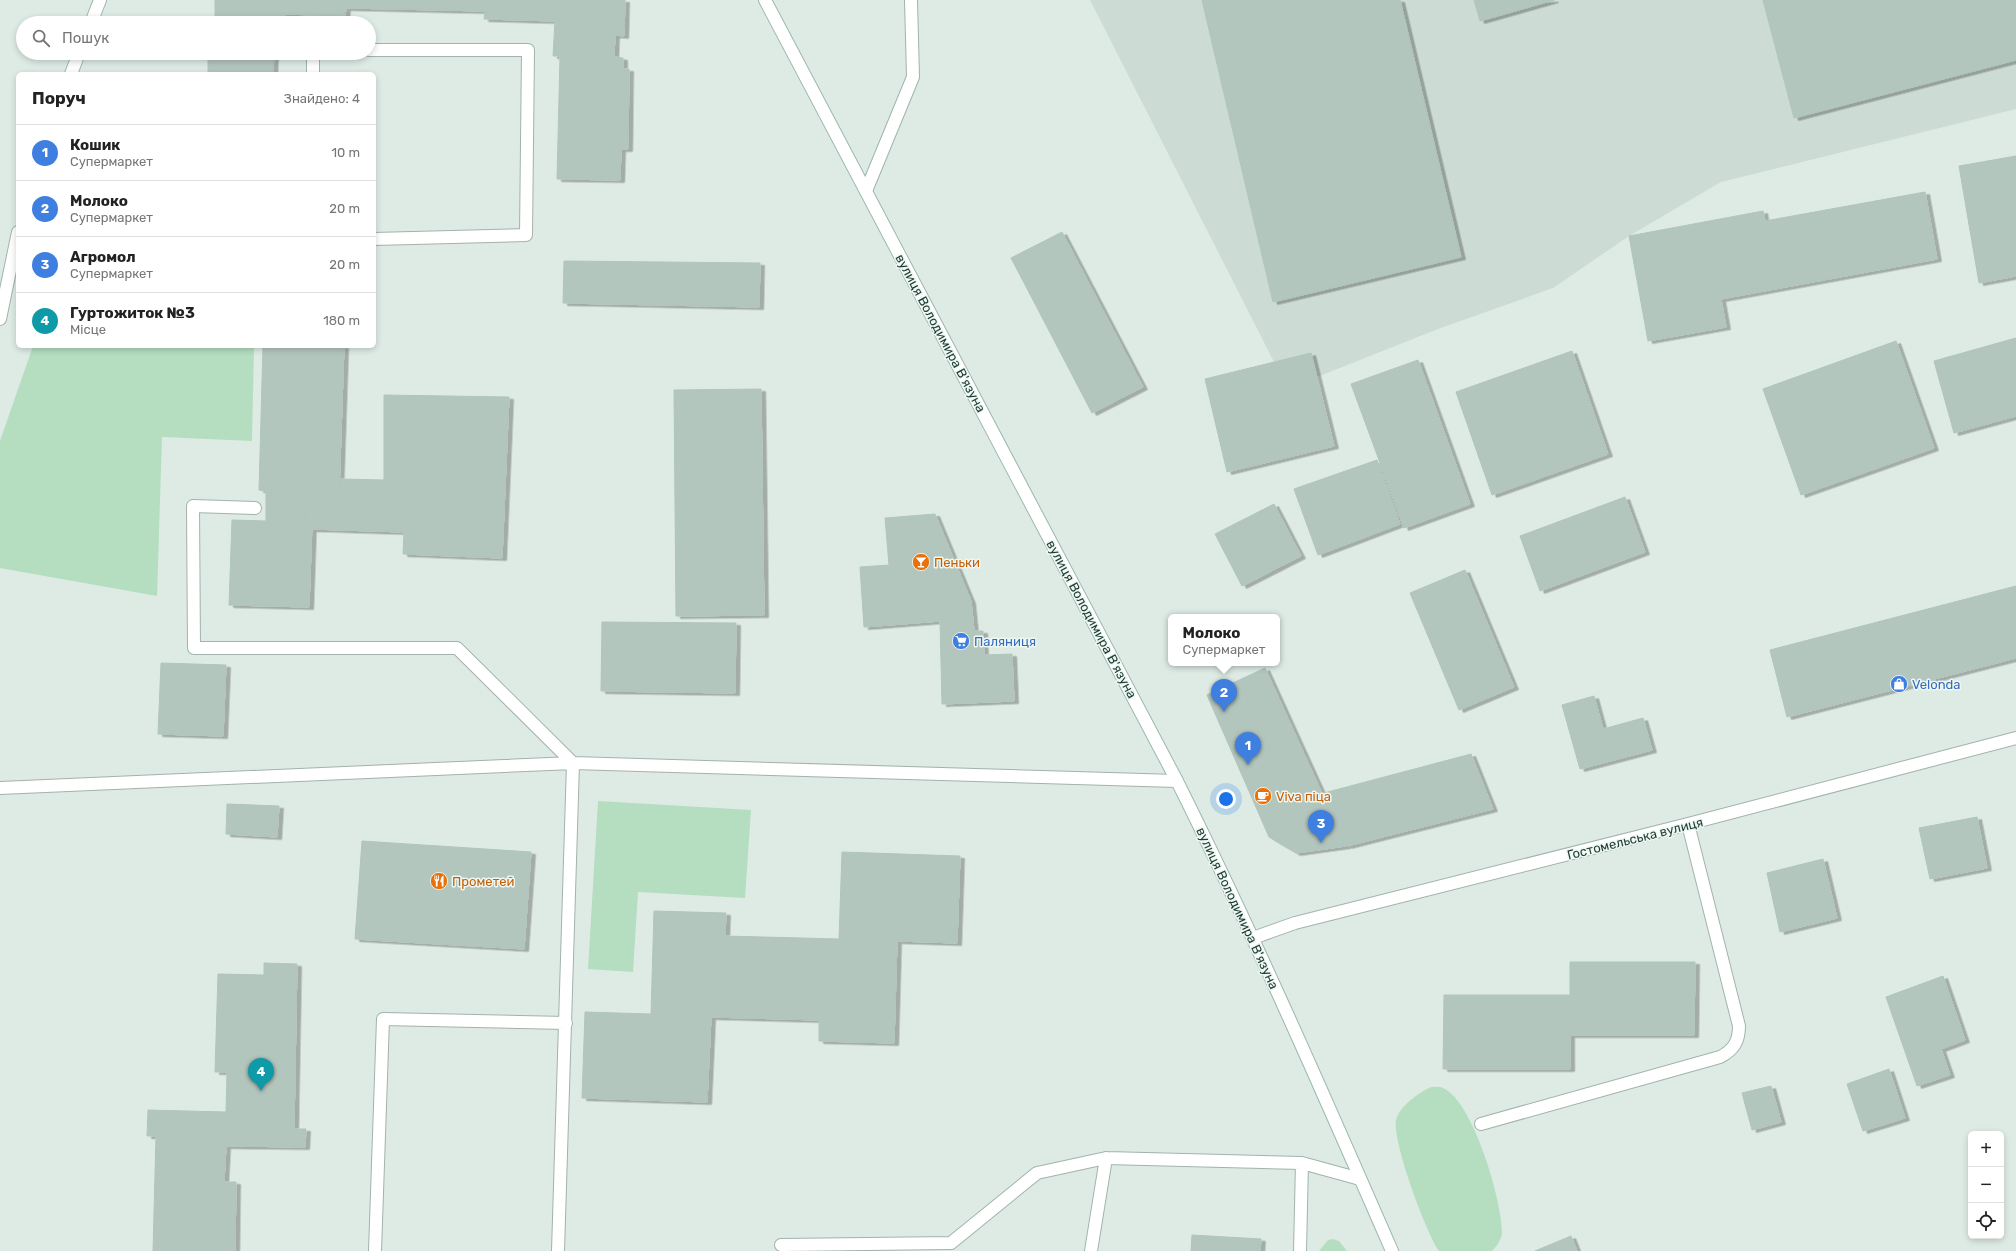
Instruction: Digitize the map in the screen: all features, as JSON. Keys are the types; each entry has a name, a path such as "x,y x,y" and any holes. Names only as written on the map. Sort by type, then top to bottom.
{"main road":[{"path":"94,16 100,0"},
{"name":"вулиця Володимира В'язуна","path":"765,0 1177,781 1254,938 1392,1251"},
{"path":"866,192 913,77 911,0"},
{"path":"376,50 528,50 526,235 376,239"},
{"path":"72,72 76,60"},
{"path":"313,60 313,72"},
{"path":"0,319 16,249"},
{"path":"255,508 193,506 194,648 457,648 573,763 558,1251"},
{"name":"Гостомельська вулиця","path":"1254,938 1295,923 1688,824 2016,738"},
{"path":"0,788 573,763 1177,781"},
{"path":"1481,1124 1720,1057 1729,1052 1735,1045 1739,1035 1739,1026 1688,824"},
{"path":"375,1251 383,1019 566,1023"},
{"path":"781,1245 950,1243 1037,1173 1106,1158 1302,1163 1360,1179"},
{"path":"1091,1251 1106,1158"},
{"path":"1300,1251 1302,1163"}],"shaded area":[{"path":"1090,0 2016,0 2016,109 1721,182 1629,236 1553,288 1438,329 1317,377 1311,354 1274,362"}],"green space":[{"path":"32,348 254,348 252,441 162,437 157,596 0,568 0,441"},
{"path":"598,801 751,810 745,898 638,892 633,972 588,969"},
{"path":"1431,1087 1442,1087 1454,1097 1465,1111 1484,1153 1501,1217 1501,1237 1496,1247 1492,1251 1439,1251 1426,1226 1411,1187 1399,1147 1396,1131 1396,1120 1401,1110 1410,1100"},
{"path":"1333,1239 1339,1241 1347,1251 1319,1251 1328,1240"}],"building":[{"path":"215,0 625,0 624,36 615,35 614,57 623,58 623,69 629,69 628,149 621,149 620,180 557,179 560,56 553,56 555,21 484,19 485,11 346,8 345,16 285,14 285,16 215,16"},
{"path":"1202,0 1400,0 1461,257 1273,302"},
{"path":"1474,0 1554,0 1480,21"},
{"path":"1763,0 2016,0 2016,60 1794,118"},
{"path":"208,60 274,60 273,72 208,72"},
{"path":"2016,156 2016,276 1979,283 1959,166"},
{"path":"1925,192 1937,259 1721,299 1726,327 1648,341 1629,236 1763,211 1765,221"},
{"path":"1062,232 1143,387 1092,413 1011,258"},
{"path":"564,261 760,263 759,307 563,303"},
{"path":"2016,338 2016,416 1954,433 1934,361"},
{"path":"1896,341 1934,448 1801,495 1763,389"},
{"path":"263,348 344,348 339,493 306,492 305,522 312,523 309,607 229,605 232,520 266,521 266,491 259,490"},
{"path":"1572,351 1608,454 1492,495 1456,392"},
{"path":"1311,353 1334,446 1227,472 1205,379"},
{"path":"1418,360 1470,504 1404,528 1351,384"},
{"path":"761,389 764,615 676,616 674,390"},
{"path":"384,395 509,397 502,558 403,554 404,532 311,529 312,523 305,522 306,492 339,493 340,479 384,480"},
{"path":"1377,460 1400,524 1318,555 1294,489"},
{"path":"1625,497 1645,552 1540,591 1520,536"},
{"path":"1274,504 1301,556 1242,586 1215,534"},
{"path":"935,514 971,601 940,621 864,627 860,567 889,565 885,518"},
{"path":"1465,570 1514,687 1459,710 1410,593"},
{"path":"2016,586 2016,658 1787,717 1770,650"},
{"path":"971,601 974,631 983,631 984,655 1012,654 1014,701 942,704 940,621"},
{"path":"602,622 736,623 735,693 601,691"},
{"path":"161,663 226,665 223,736 158,734"},
{"path":"1265,668 1346,846 1296,853 1269,837 1207,695"},
{"path":"1594,696 1603,729 1643,718 1652,750 1580,769 1562,705"},
{"path":"1471,754 1493,809 1347,846 1324,793"},
{"path":"227,804 279,806 277,837 226,834"},
{"path":"1977,817 1987,868 1930,879 1919,828"},
{"path":"362,841 531,852 524,949 355,939"},
{"path":"842,852 960,856 957,943 897,941 894,1043 819,1041 819,1020 711,1017 707,1102 582,1098 585,1012 651,1014 654,911 726,913 725,936 839,939"},
{"path":"1823,859 1837,918 1780,932 1767,873"},
{"path":"1570,962 1695,962 1694,1035 1570,1035 1570,1069 1443,1069 1444,995 1570,995"},
{"path":"264,963 297,964 294,1129 306,1129 305,1147 226,1146 224,1182 236,1182 235,1251 153,1251 156,1136 147,1136 148,1110 226,1112 227,1072 215,1072 218,974 264,975"},
{"path":"1943,976 1965,1040 1941,1049 1950,1075 1917,1086 1886,997"},
{"path":"1889,1069 1905,1118 1863,1131 1847,1084"},
{"path":"1771,1086 1781,1122 1752,1130 1742,1093"},
{"path":"1192,1235 1261,1239 1260,1251 1191,1251"},
{"path":"1571,1236 1577,1251 1535,1251"}],"place":[{"name":"Пеньки","path":"921,562"},
{"name":"Паляниця","path":"961,641"},
{"name":"Velonda","path":"1899,684"},
{"name":"Молоко","path":"1224,712"},
{"name":"Кошик","path":"1248,765"},
{"name":"Viva піца","path":"1263,796"},
{"name":"Агромол","path":"1321,843"},
{"name":"Прометей","path":"439,881"},
{"name":"Гуртожиток №3","path":"261,1091"}]}
